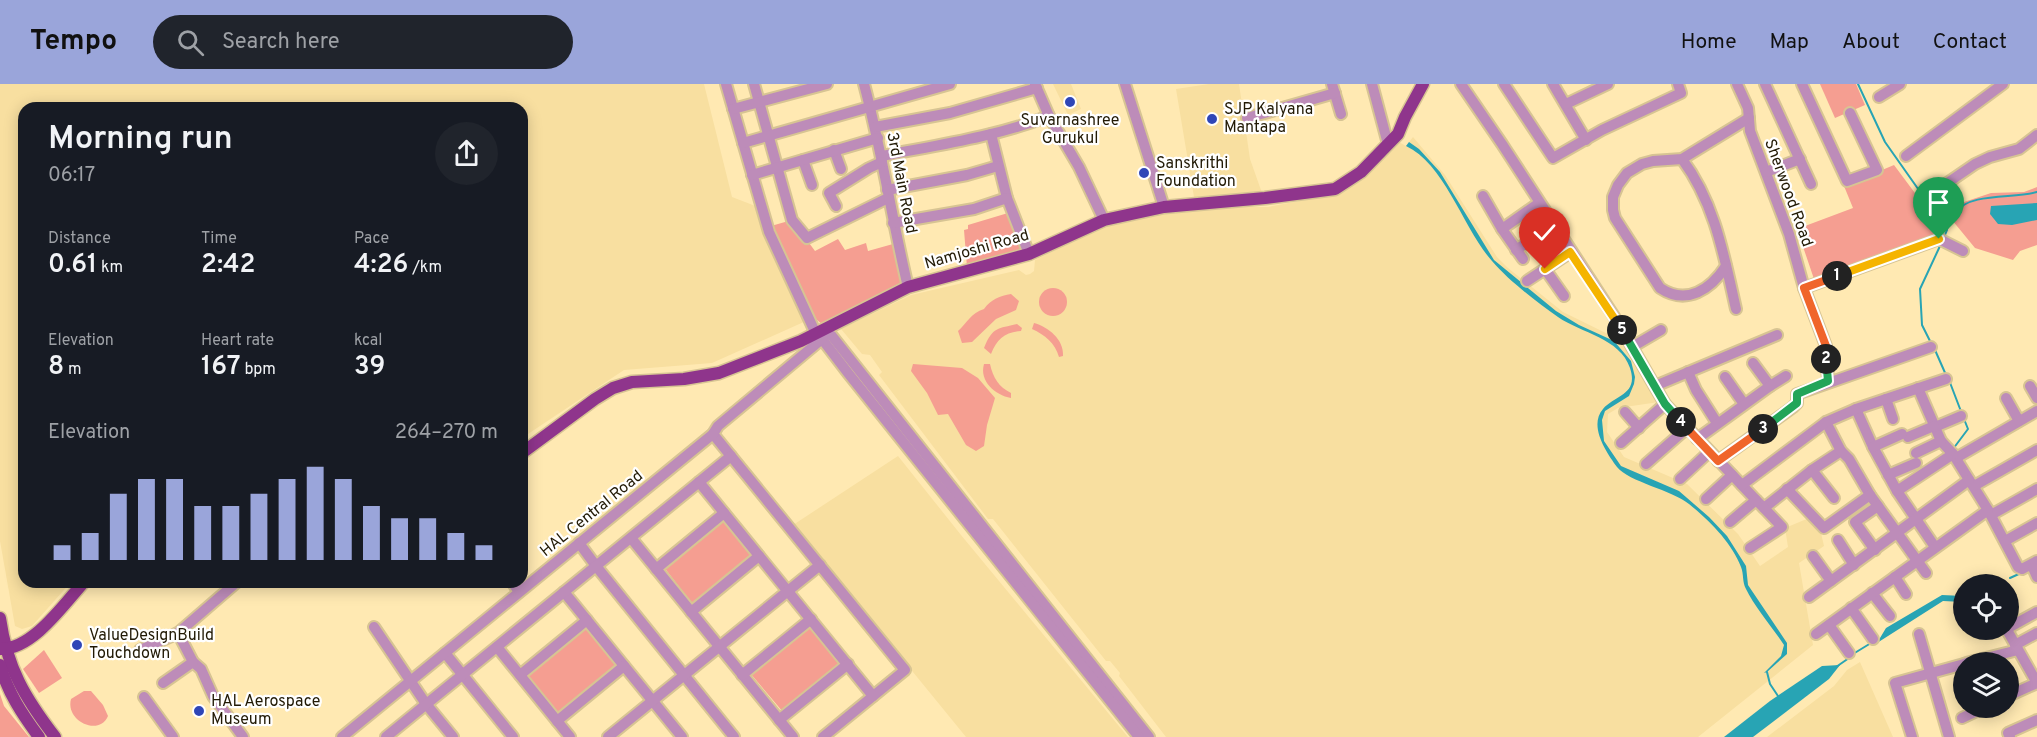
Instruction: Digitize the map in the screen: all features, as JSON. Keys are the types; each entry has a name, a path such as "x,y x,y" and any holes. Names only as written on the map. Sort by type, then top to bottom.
{"main road":[{"name":"Namjoshi Road","path":"528,449 613,388 632,382 684,379 719,373 820,335 908,287 1029,254 1104,220 1164,207 1335,189 1361,172 1398,134 1423,84"},
{"path":"4,649 23,643 35,634 78,588"},
{"path":"0,618 4,649 13,672 28,700 54,737"},
{"path":"0,665 4,680 17,706 39,737"}],"street":[{"path":"726,84 774,247 820,335 1139,737"},
{"path":"754,84 792,220 807,238 887,194 998,166"},
{"path":"733,109 827,84"},
{"name":"3rd Main Road","path":"864,84 877,132 892,223 908,287"},
{"path":"743,143 950,84"},
{"path":"1125,84 1164,207"},
{"path":"1372,84 1388,144"},
{"path":"1461,84 1632,347 1665,404 1782,527 1750,548"},
{"path":"1504,84 1554,158 1679,88"},
{"path":"1553,84 1586,140"},
{"path":"1566,104 1608,84"},
{"name":"Sherwood Road","path":"1737,84 1748,108 1750,131 1789,234 1804,288 1826,346 1828,381"},
{"path":"1765,84 1811,184"},
{"path":"1802,84 1847,181 1876,170 1850,113"},
{"path":"1880,97 1900,84"},
{"path":"1906,156 2003,84"},
{"path":"752,175 834,150 877,132 950,113 1036,86 1049,116 1079,167 1104,220"},
{"path":"1247,118 1334,89 1341,114"},
{"path":"836,206 829,193 882,159 991,134 1049,116"},
{"path":"1683,161 1749,118"},
{"path":"1726,266 1708,288 1687,295 1670,295 1660,288 1616,218 1613,210 1613,197 1627,173 1642,164 1653,161 1683,161 1741,130 1750,131"},
{"path":"991,134 1007,198 1029,254"},
{"path":"1940,188 1975,164 2019,149 2037,135"},
{"path":"834,150 841,169"},
{"path":"1766,172 1800,159"},
{"path":"803,160 812,185"},
{"path":"1683,161 1699,184 1717,230 1736,309"},
{"path":"1483,196 1520,254 1540,234"},
{"path":"892,223 974,208 1007,198"},
{"path":"1502,229 1539,203"},
{"path":"1542,249 1561,237"},
{"path":"1804,288 1939,239 1963,251"},
{"path":"1527,280 1570,252"},
{"path":"1545,269 1564,296"},
{"path":"1632,347 1661,330"},
{"path":"820,335 832,336 1149,737"},
{"name":"HAL Central Road","path":"528,585 716,430 820,335"},
{"path":"1655,386 1777,335"},
{"path":"1718,461 1793,407 1797,403 1797,394 1931,346"},
{"path":"1753,363 1770,386"},
{"path":"1688,372 1696,390 1718,423"},
{"path":"1697,439 1786,376"},
{"path":"1725,377 1744,404"},
{"path":"1742,485 1824,424 1856,409 1946,379"},
{"path":"2030,386 2037,398"},
{"path":"1918,388 1941,441 1954,456 1990,512 2019,569 2036,569"},
{"path":"2006,398 2019,421"},
{"path":"1886,399 1893,419"},
{"path":"1621,443 1665,404"},
{"path":"1856,409 1897,491 1935,547"},
{"path":"1897,491 1954,456 2037,411"},
{"path":"1625,412 1639,428"},
{"path":"1873,447 1961,416"},
{"path":"1824,424 1841,451 1849,459 1870,495 1926,573"},
{"path":"1646,465 1687,428"},
{"path":"716,430 731,456 905,670 823,737"},
{"path":"1888,475 1941,441"},
{"path":"1809,597 1916,519 1972,483 2037,450"},
{"path":"1730,522 1787,489 1841,451"},
{"path":"1680,479 1709,452"},
{"path":"386,737 731,456"},
{"path":"1812,470 1834,498"},
{"path":"1706,499 1732,476"},
{"path":"699,482 873,696"},
{"path":"1787,489 1824,528 1870,495"},
{"path":"1816,634 1935,547 1990,512 2037,489"},
{"path":"1875,550 1855,522 1878,506"},
{"path":"656,569 724,513"},
{"path":"2005,541 2037,524"},
{"path":"631,538 793,737"},
{"path":"1838,540 1854,564"},
{"path":"579,543 734,737"},
{"path":"691,612 759,556"},
{"path":"1813,556 1831,581"},
{"path":"608,737 820,565"},
{"path":"1895,577 1906,594"},
{"path":"140,650 178,633 230,588"},
{"path":"516,588 519,592"},
{"name":"HAL Central Road","path":"342,737 524,588"},
{"path":"564,592 652,701 675,735"},
{"path":"1872,593 1890,616"},
{"path":"1851,608 1873,639"},
{"path":"2019,623 2037,612"},
{"path":"742,675 811,619"},
{"path":"520,675 587,620"},
{"path":"1829,625 1849,653"},
{"path":"374,627 448,735"},
{"path":"178,633 193,662 201,669 213,696 243,737"},
{"path":"2000,652 2016,647 2037,633"},
{"path":"1919,634 1949,737"},
{"path":"2013,640 2035,673 2037,683 2019,691"},
{"path":"497,647 570,737"},
{"path":"445,653 513,737"},
{"path":"163,683 193,662"},
{"path":"779,720 848,664"},
{"path":"557,721 624,666"},
{"path":"1912,737 1895,683 1953,666"},
{"path":"144,697 173,737"},
{"path":"2006,736 2037,720"}],"shaded area":[{"path":"0,84 704,84 732,197 758,207 806,321 712,363 624,370 528,434 528,102 18,102 18,588 66,588 32,626 22,629 15,626 0,541"},
{"name":"Suvarnashree Gurukul","path":"1053,84 1071,84 1081,109 1068,115"},
{"name":"SJP Kalyana Mantapa","path":"1209,84 1239,84 1250,159 1262,193 1194,197 1176,89"},
{"path":"1820,84 1856,84 1865,105 1835,118"},
{"path":"1413,137 1445,175 1497,257 1508,268 1563,312 1616,338 1630,352 1659,402 1618,408 1608,414 1607,432 1624,457 1687,484 1738,534 1760,566 1788,547 1785,528 1809,518 1816,523 1821,533 1824,546 1799,563 1813,645 1698,737 1166,737 1119,676 1120,673 1110,661 1106,661 993,519 988,519 879,375 882,372 870,355 862,354 841,329 911,295 1019,270 1026,275 1030,274 1034,271 1035,260 1110,223 1161,212 1220,207 1268,207 1337,194 1366,177 1399,142 1406,146"},
{"path":"1894,165 1944,232 1814,279 1797,229 1853,208 1844,186"},
{"path":"2037,187 2037,245 2020,251 2013,260 1975,248 1943,209 1991,193 2024,192"},
{"path":"1008,213 1025,252 967,267 964,230 968,229 968,225"},
{"path":"792,220 815,251 838,239 845,250 866,243 868,251 893,244 898,248 904,283 823,325 811,315 771,226"},
{"path":"1053,288 1063,292 1067,302 1063,312 1053,316 1043,312 1039,302 1043,292"},
{"path":"1011,294 1019,301 1016,310 996,319 972,342 962,343 958,331 969,318 993,300"},
{"path":"1034,323 1045,327 1058,339 1063,356 1059,357 1049,340 1032,329"},
{"path":"1017,324 1022,328 1021,331 1002,337 991,354 984,348 993,332"},
{"path":"913,364 962,368 978,378 995,398 984,446 976,451 966,445 948,414 938,415 927,393 911,371"},
{"path":"984,364 990,364 995,378 1003,388 1011,393 1011,398 999,394 986,381"},
{"path":"898,456 1128,737 966,737 793,525"},
{"path":"723,518 755,557 694,606 663,566"},
{"path":"810,624 842,663 783,712 750,673"},
{"path":"586,627 618,666 559,715 527,676"},
{"path":"44,650 62,678 39,693 23,669"},
{"path":"1860,662 1893,737 1767,737 1834,686 1847,670"},
{"path":"84,691 91,691 103,705 108,716 104,722 91,726 78,720 73,714 70,707 71,699"},
{"path":"0,694 4,706 29,737 0,737"}],"water":[{"path":"1409,142 1419,149 1440,172 1494,260 1556,311 1579,325 1614,341 1631,361 1635,377 1634,384 1629,396 1605,411 1602,420 1604,441 1621,466 1679,491 1727,536 1746,566 1748,585 1787,643 1787,654 1767,672 1764,673 1781,656 1784,645 1749,596 1741,567 1726,541 1704,517 1682,499 1623,472 1604,447 1597,423 1603,409 1629,389 1632,377 1625,358 1609,343 1558,317 1499,269 1482,248 1432,167 1406,146"},
{"path":"2037,203 2037,220 2012,225 1998,224 1990,214 1991,206"},
{"path":"1942,595 1953,596 1953,602 1943,601 1877,643 1886,628"},
{"path":"1840,665 1829,679 1753,737 1724,737 1770,701 1822,666"}],"waterway":[{"path":"1858,84 1885,142 1947,230 1945,235"},
{"path":"1947,229 1956,212 1971,201 2037,192"},
{"path":"1932,345 1922,325 1920,289 1940,246"},
{"path":"1935,350 1946,375"},
{"path":"1949,380 1962,414"},
{"path":"1953,449 1968,429 1964,419"},
{"path":"1853,654 1871,643"},
{"path":"1836,667 1849,658"},
{"path":"1767,672 1770,684 1778,696"}],"place":[{"name":"Suvarnashree Gurukul","path":"1070,102"},
{"name":"SJP Kalyana Mantapa","path":"1212,119"},
{"name":"Sanskrithi Foundation","path":"1144,173"},
{"name":"ValueDesignBuild Touchdown","path":"77,645"},
{"name":"HAL Aerospace Museum","path":"199,711"}],"route":[{"path":"1545,269 1570,252 1617,321 1665,404 1718,461 1793,407 1797,403 1797,394 1828,381 1826,346 1804,288 1939,239"}]}
